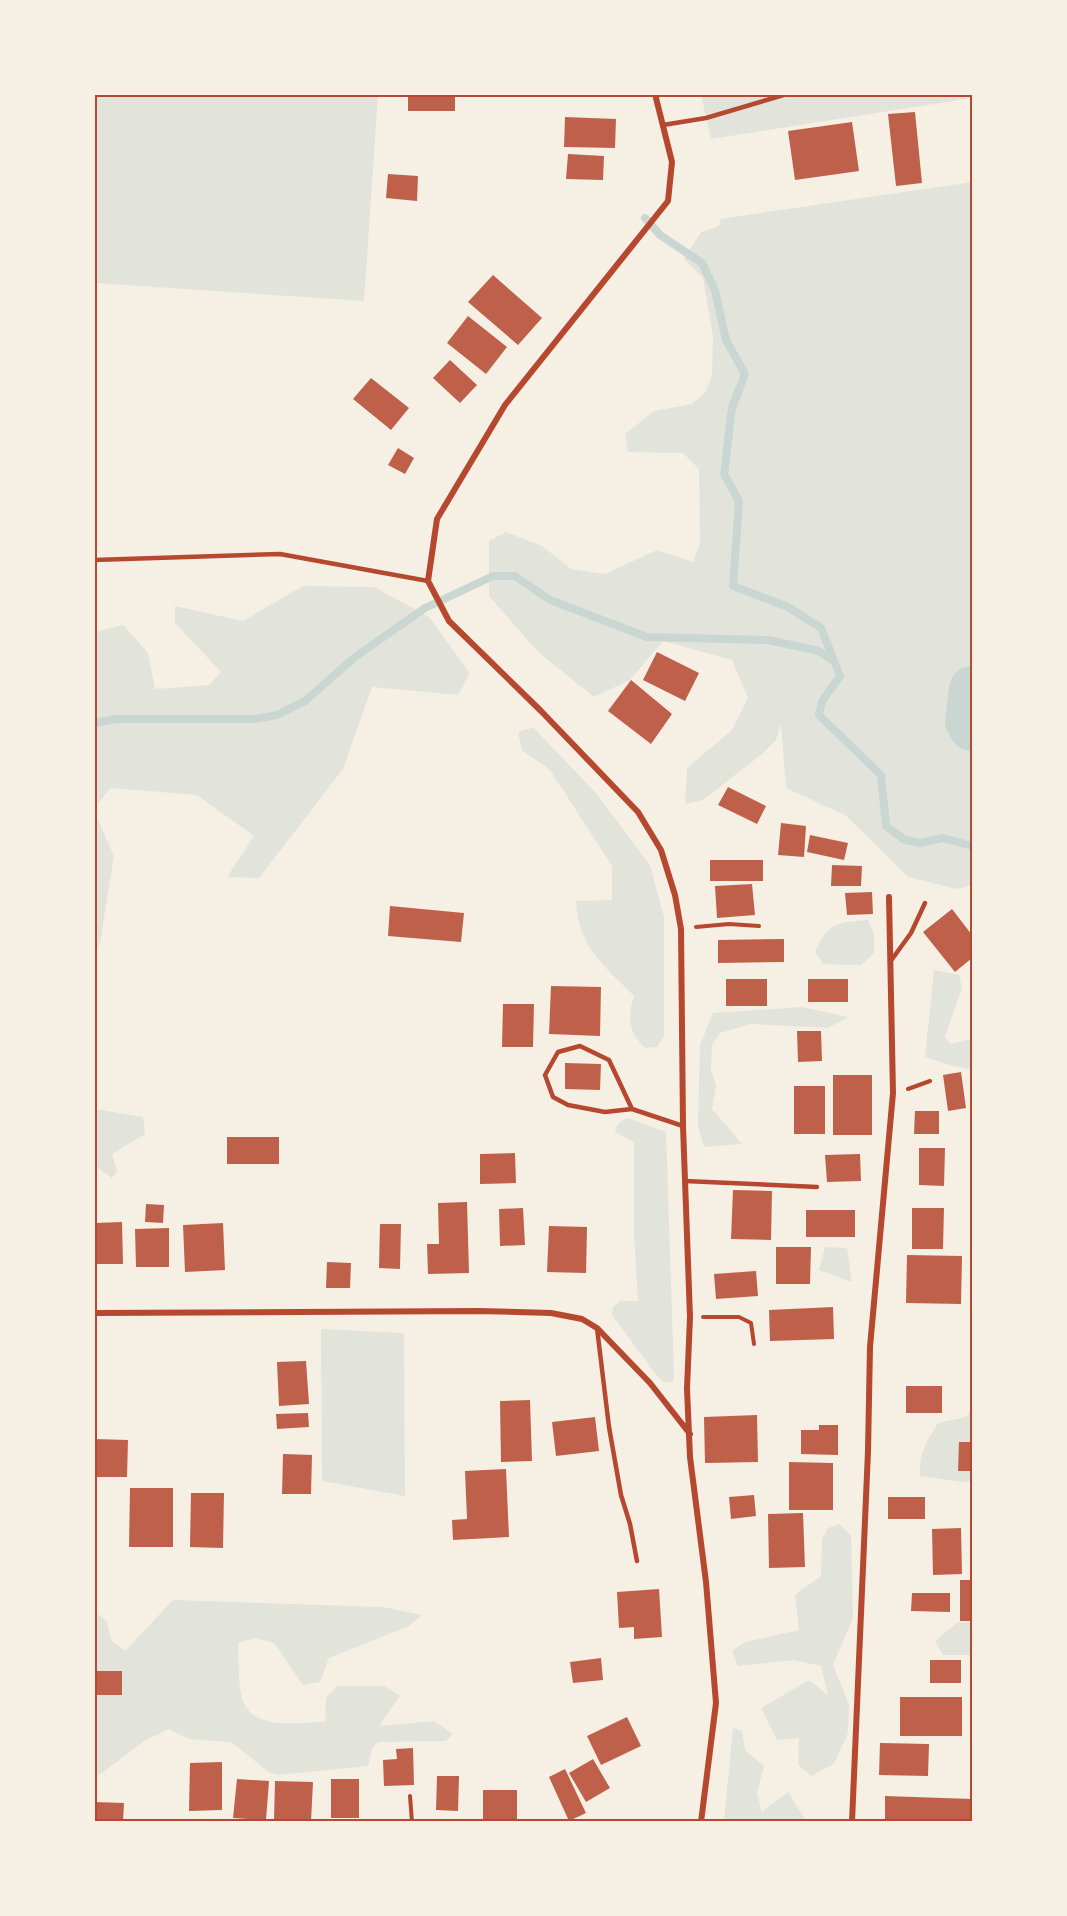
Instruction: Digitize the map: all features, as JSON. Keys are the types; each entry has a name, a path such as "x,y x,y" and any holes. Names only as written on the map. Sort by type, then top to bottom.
{"street":[{"path":"655,94 672,162 668,201 505,405 436,519 428,581 449,621 541,711 638,812 661,850 675,895 681,929 683,1126 690,1317 687,1389 690,1456 706,1582 716,1703 701,1821"},
{"path":"852,1821 868,1451 870,1347 893,1093 889,897"},
{"path":"94,1313 489,1311 551,1313 582,1319 597,1328 650,1383 690,1434"}],"lane":[{"path":"663,125 706,118 787,94"},
{"path":"94,561 280,554 428,581"},
{"path":"890,962 911,933 925,903"},
{"path":"633,1109 609,1060 580,1046 558,1052 545,1075 553,1097 568,1105 605,1112 633,1109 683,1126"},
{"path":"685,1181 817,1187"},
{"path":"597,1328 609,1427 621,1495 630,1524 637,1561"}],"path":[{"path":"681,929 729,924 759,926"},
{"path":"893,1093 930,1081"},
{"path":"690,1317 739,1317 751,1323 754,1344"},
{"path":"410,1796 412,1821"}],"shaded area":[{"path":"972,94 972,98 711,139 701,95"},
{"path":"94,95 378,95 364,301 95,283"},
{"path":"972,182 972,885 957,889 908,877 845,815 786,788 781,724 776,740 762,754 703,800 685,804 687,768 732,730 748,698 732,660 663,641 630,680 594,697 538,652 489,596 489,541 506,532 542,546 571,569 605,574 657,550 693,562 700,543 699,469 683,453 628,452 625,434 654,411 692,404 706,392 712,375 713,337 703,278 684,259 701,232 719,226 720,219"},
{"path":"303,586 374,587 429,617 470,673 458,695 372,687 343,769 259,878 227,877 254,836 197,795 111,788 95,807 95,632 123,625 148,653 155,689 209,685 221,672 175,623 175,606 243,621"},
{"path":"533,727 595,792 650,865 664,917 664,1037 657,1047 645,1048 635,1036 630,1024 630,1011 634,996 594,954 582,932 576,901 612,900 612,866 550,770 522,750 518,732"},
{"path":"95,813 114,856 100,943 95,951"},
{"path":"868,920 874,934 874,953 861,965 823,964 815,952 829,929 842,923"},
{"path":"934,970 959,975 962,988 945,1036 950,1044 972,1039 972,1069 925,1057"},
{"path":"802,1007 848,1017 828,1028 751,1024 720,1033 712,1045 711,1069 716,1086 712,1109 742,1144 704,1147 698,1126 700,1045 713,1013"},
{"path":"95,1109 143,1117 145,1134 112,1154 117,1171 112,1178 95,1166"},
{"path":"628,1118 666,1132 673,1382 664,1382 658,1377 612,1315 613,1307 620,1301 638,1301 634,1234 634,1142 615,1132 619,1123"},
{"path":"825,1247 847,1248 852,1282 819,1270"},
{"path":"321,1329 404,1333 405,1496 322,1481"},
{"path":"972,1408 972,1481 963,1482 920,1476 922,1454 938,1423 966,1417"},
{"path":"840,1524 851,1536 853,1618 833,1665 849,1705 848,1733 834,1764 811,1776 798,1765 799,1738 777,1740 761,1708 809,1680 828,1695 821,1666 794,1660 738,1666 732,1651 745,1642 799,1630 795,1595 821,1576 822,1539 828,1528"},
{"path":"173,1600 383,1607 422,1615 409,1626 329,1658 320,1682 303,1685 274,1643 255,1638 238,1643 242,1698 247,1709 266,1721 277,1723 325,1722 326,1698 337,1686 384,1686 400,1696 379,1726 434,1721 453,1734 446,1741 378,1742 372,1749 368,1766 278,1775 270,1773 231,1742 189,1739 169,1729 146,1740 95,1778 94,1612 107,1621 111,1640 125,1651"},
{"path":"958,1622 972,1623 972,1655 943,1655 935,1641"},
{"path":"733,1728 742,1731 745,1750 764,1766 757,1793 762,1812 788,1792 806,1821 724,1821"}],"building":[{"path":"408,94 455,94 455,111 408,111"},
{"path":"915,112 922,183 896,186 888,114"},
{"path":"565,117 616,119 615,148 564,147"},
{"path":"852,122 859,171 795,180 788,131"},
{"path":"568,154 604,156 603,180 566,179"},
{"path":"388,174 418,176 417,201 386,198"},
{"path":"493,275 542,318 518,345 468,302"},
{"path":"468,316 507,347 486,374 447,343"},
{"path":"450,360 477,385 460,403 433,378"},
{"path":"371,378 409,408 391,430 353,399"},
{"path":"398,448 414,458 405,474 388,465"},
{"path":"657,652 699,673 685,701 643,680"},
{"path":"631,680 672,714 651,744 608,711"},
{"path":"728,787 766,806 757,824 718,805"},
{"path":"781,823 806,826 804,857 778,855"},
{"path":"810,835 848,843 844,860 807,852"},
{"path":"710,860 763,860 763,881 710,881"},
{"path":"832,865 862,866 861,886 831,886"},
{"path":"752,884 755,915 717,918 715,886"},
{"path":"872,892 873,914 847,915 845,893"},
{"path":"390,906 464,913 461,942 388,936"},
{"path":"952,909 972,935 972,958 955,972 923,932"},
{"path":"784,939 784,962 718,963 718,940"},
{"path":"726,979 767,979 767,1006 726,1006"},
{"path":"808,979 848,979 848,1002 808,1002"},
{"path":"551,986 601,987 600,1036 549,1034"},
{"path":"503,1004 534,1004 533,1047 502,1047"},
{"path":"797,1031 821,1031 822,1061 798,1062"},
{"path":"565,1063 601,1064 600,1090 565,1089"},
{"path":"961,1072 966,1108 948,1111 943,1075"},
{"path":"833,1075 872,1075 872,1135 833,1135"},
{"path":"794,1086 825,1086 825,1134 794,1134"},
{"path":"915,1111 939,1111 939,1134 914,1134"},
{"path":"227,1137 279,1137 279,1164 227,1164"},
{"path":"919,1148 945,1148 944,1186 919,1185"},
{"path":"515,1153 516,1183 480,1184 480,1154"},
{"path":"860,1154 861,1181 827,1182 825,1155"},
{"path":"733,1190 772,1191 771,1240 731,1239"},
{"path":"467,1202 469,1273 428,1274 427,1244 439,1244 438,1203"},
{"path":"146,1204 164,1205 163,1223 145,1222"},
{"path":"523,1208 525,1245 500,1246 499,1209"},
{"path":"912,1208 944,1208 943,1249 912,1249"},
{"path":"806,1210 855,1210 855,1237 806,1237"},
{"path":"122,1222 123,1264 94,1264 94,1223"},
{"path":"223,1223 225,1270 185,1272 183,1225"},
{"path":"380,1224 401,1224 400,1269 379,1268"},
{"path":"549,1226 587,1227 586,1273 547,1272"},
{"path":"169,1228 169,1267 136,1267 135,1229"},
{"path":"776,1247 811,1247 810,1284 776,1284"},
{"path":"907,1255 962,1256 961,1304 906,1303"},
{"path":"327,1262 351,1263 350,1288 326,1288"},
{"path":"756,1271 758,1296 716,1299 714,1274"},
{"path":"833,1307 834,1339 770,1341 769,1310"},
{"path":"306,1361 309,1404 279,1406 277,1362"},
{"path":"906,1386 942,1386 942,1413 906,1413"},
{"path":"530,1400 532,1461 501,1462 500,1401"},
{"path":"308,1413 309,1427 277,1429 276,1414"},
{"path":"757,1415 758,1462 705,1463 704,1417"},
{"path":"595,1417 599,1451 556,1456 552,1422"},
{"path":"819,1425 838,1425 838,1455 801,1454 801,1430 819,1430"},
{"path":"94,1439 128,1440 127,1477 94,1477"},
{"path":"959,1442 972,1442 972,1471 958,1471"},
{"path":"283,1454 312,1455 311,1494 282,1494"},
{"path":"789,1462 833,1463 833,1510 789,1510"},
{"path":"506,1469 509,1537 453,1540 452,1520 467,1519 465,1471"},
{"path":"130,1488 173,1488 173,1547 129,1547"},
{"path":"191,1493 224,1493 223,1548 190,1547"},
{"path":"754,1495 756,1516 731,1519 729,1497"},
{"path":"888,1497 925,1497 925,1519 888,1519"},
{"path":"803,1513 805,1567 769,1568 768,1514"},
{"path":"961,1528 962,1574 933,1575 932,1529"},
{"path":"960,1580 972,1580 972,1621 960,1621"},
{"path":"659,1589 662,1637 634,1639 634,1627 619,1628 617,1592"},
{"path":"912,1593 950,1593 950,1612 911,1611"},
{"path":"601,1658 603,1680 573,1683 570,1662"},
{"path":"930,1660 961,1660 961,1683 930,1683"},
{"path":"94,1671 122,1671 122,1695 94,1695"},
{"path":"900,1697 962,1697 962,1736 900,1736"},
{"path":"627,1717 641,1746 601,1765 587,1736"},
{"path":"880,1743 929,1744 928,1776 879,1775"},
{"path":"413,1748 414,1785 384,1786 383,1760 397,1759 396,1749"},
{"path":"593,1759 610,1788 586,1802 569,1773"},
{"path":"222,1762 222,1810 189,1811 190,1763"},
{"path":"565,1769 586,1813 569,1821 549,1777"},
{"path":"437,1776 459,1776 458,1811 436,1810"},
{"path":"237,1779 269,1781 266,1820 233,1818"},
{"path":"331,1779 359,1779 359,1818 331,1818"},
{"path":"275,1781 313,1782 311,1821 274,1820"},
{"path":"483,1790 517,1790 517,1822 483,1822"},
{"path":"885,1796 972,1799 972,1822 885,1822"},
{"path":"94,1802 124,1803 123,1822 94,1822"}],"waterway":[{"path":"645,218 660,235 702,263 715,290 726,340 745,374 732,408 724,474 739,501 733,586 786,606 821,628 840,676 822,701 819,715 881,775 886,826 905,840 920,843 943,838 972,846"},
{"path":"94,723 116,719 254,719 277,715 305,701 355,657 425,608 493,576 515,576 550,600 647,637 768,640 819,651 835,662"},
{"path":"972,689 968,721 972,728"}]}
